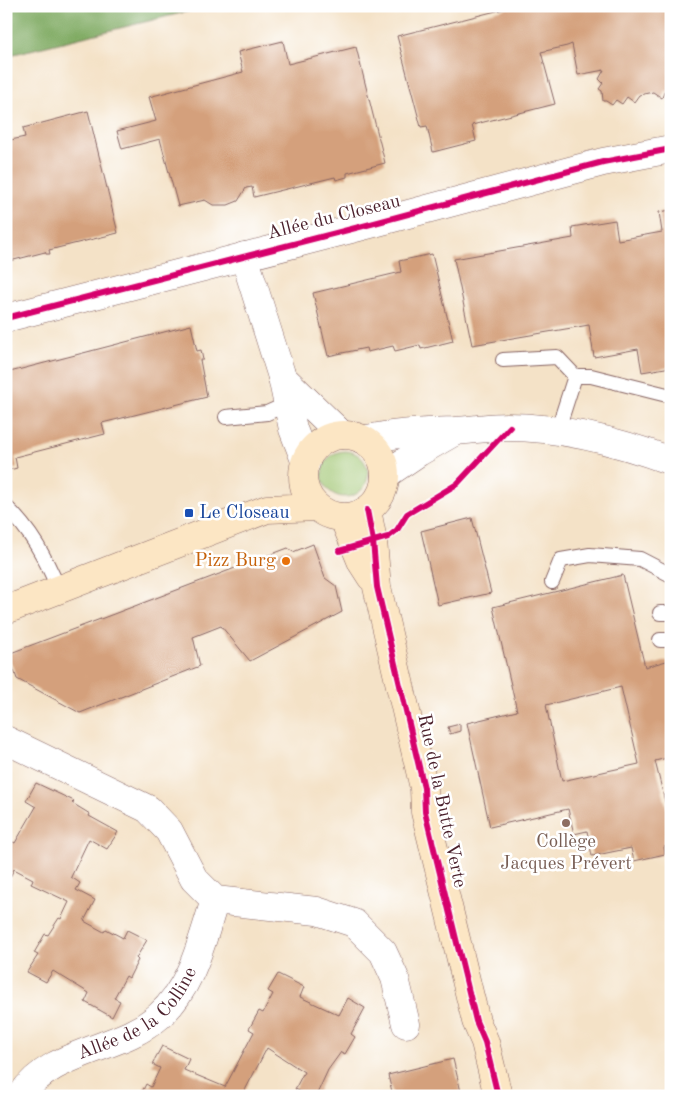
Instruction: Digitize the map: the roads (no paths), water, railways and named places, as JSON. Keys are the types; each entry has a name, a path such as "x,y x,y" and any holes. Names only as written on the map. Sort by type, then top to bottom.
{"street":[{"name":"Allée du Closeau","path":"6,318 603,162 671,149"},
{"path":"244,256 282,377 286,404 304,469 306,493 317,507 334,516 355,513 377,500 383,488 385,474 378,454 352,438 282,377"},
{"path":"267,509 304,469 314,448 322,442 352,438 510,427 577,434 634,449 671,462"},
{"path":"385,474 456,431"},
{"path":"6,610 267,509 317,507"},
{"name":"Rue de la Butte Verte","path":"355,513 374,546 377,587 424,788 436,809 485,1019 485,1042 498,1096"},
{"path":"6,740 148,809 169,831 194,879 215,900 317,911 354,923 383,952 395,978 406,1024"},
{"name":"Allée de la Colline","path":"21,1096 28,1085 55,1065 125,1036 159,1016 180,992 195,962 215,900"}],"lane":[{"path":"503,360 557,357 575,376 591,376 671,396"},
{"path":"556,432 575,376"},
{"path":"226,417 267,413 286,404"},
{"path":"6,507 18,518 46,557 59,590"},
{"path":"552,582 562,560 590,556 640,560 671,575"}],"place":[{"name":"Le Closeau","path":"189,513"},
{"name":"Pizz Burg","path":"286,561"},
{"name":"Collège Jacques Prévert","path":"566,823"}]}
